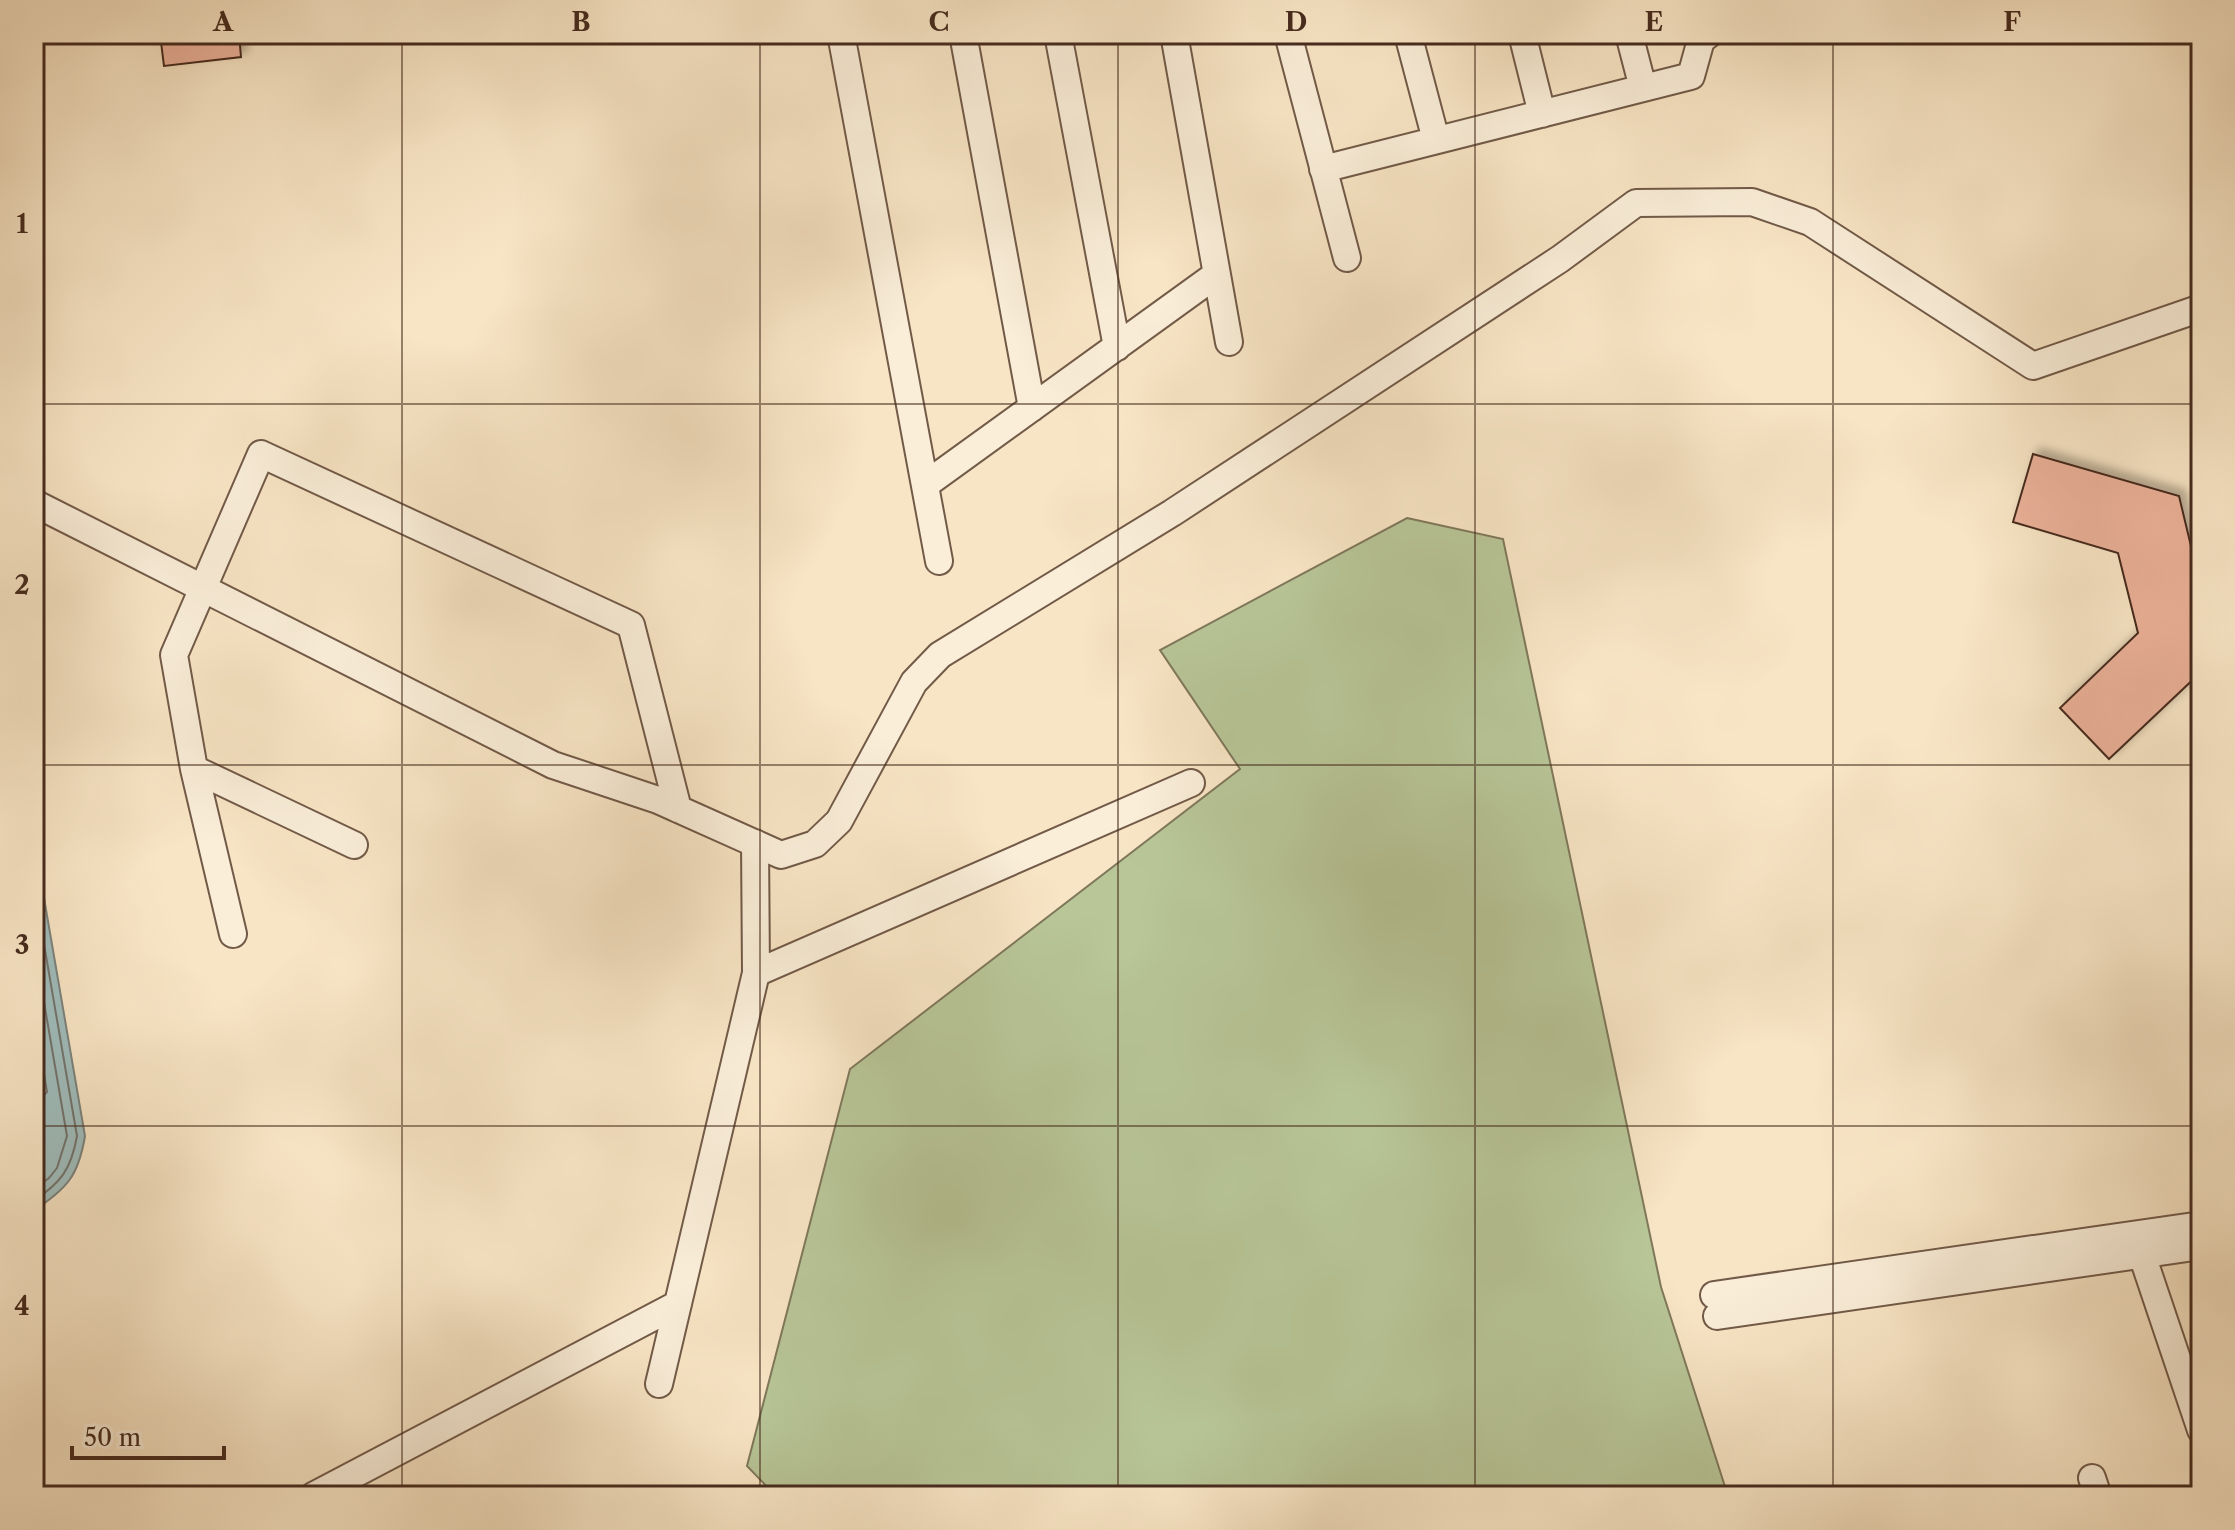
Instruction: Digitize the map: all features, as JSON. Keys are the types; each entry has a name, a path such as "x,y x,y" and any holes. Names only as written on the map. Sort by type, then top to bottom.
{"street":[{"path":"841,34 939,561"},
{"path":"963,34 1032,408"},
{"path":"1058,34 1117,347"},
{"path":"1174,34 1229,342"},
{"path":"1288,34 1347,258"},
{"path":"1408,34 1436,140"},
{"path":"1522,34 1542,114"},
{"path":"1629,34 1643,88"},
{"path":"1323,169 1691,76 1701,40 1709,34"},
{"path":"34,503 553,765 678,809 781,855 815,844 839,821 914,682 940,655 1172,513 1560,259 1636,203 1752,202 1810,222 2033,366 2201,308"},
{"path":"925,485 1217,274"},
{"path":"233,934 194,769 174,655 261,454 631,625 678,809"},
{"path":"194,769 354,845"},
{"path":"756,973 1191,783"},
{"path":"659,1384 756,973 755,843"},
{"path":"1716,1306 2148,1243 2201,1225"},
{"path":"2148,1243 2201,1246"},
{"path":"2148,1243 2201,1373"},
{"path":"2148,1243 2201,1430"},
{"path":"313,1496 678,1304"}],"green space":[{"path":"1407,518 1503,539 1661,1287 1728,1496 776,1496 747,1466 850,1069 1240,769 1160,650"}],"water":[{"path":"34,840 85,1136 79,1162 69,1180 34,1211 34,1145 39,1133 34,1104"}],"building":[{"path":"160,34 239,34 241,57 164,66"},
{"path":"2033,454 2179,496 2201,588 2201,672 2109,759 2060,708 2138,633 2118,553 2013,522"}]}
